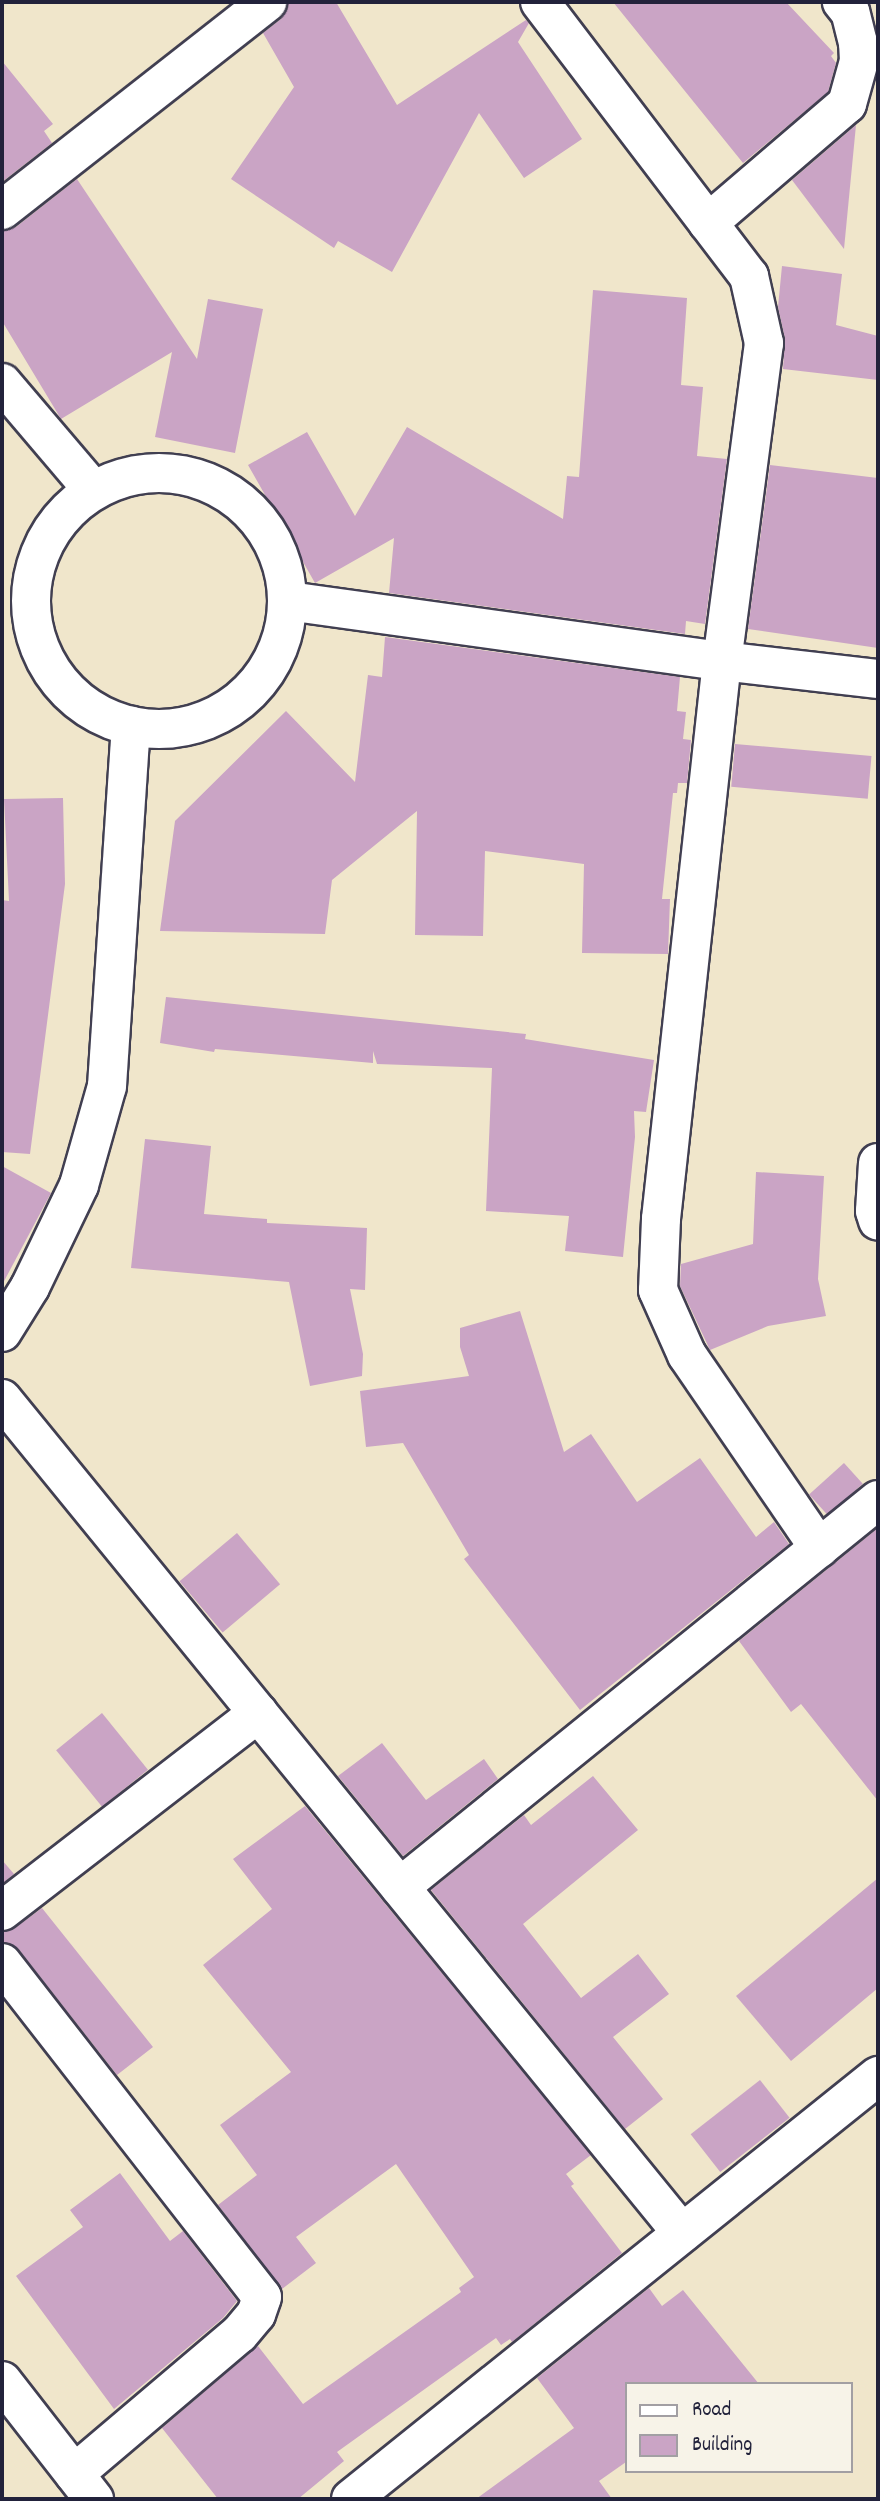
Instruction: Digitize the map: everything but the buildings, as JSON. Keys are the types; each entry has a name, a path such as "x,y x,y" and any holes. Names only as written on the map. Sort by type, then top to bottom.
{"street":[{"path":"2,210 267,2"},
{"path":"540,2 749,276 764,344 722,661 661,1219 658,1290 687,1355 819,1548"},
{"path":"708,223 847,104 859,61 858,43 850,12 842,2"},
{"path":"2,383 93,490"},
{"path":"167,472 205,481 239,500 265,528 282,563 288,601 282,640 265,674 240,702 207,721 169,730 131,726 91,710 58,680 36,642 30,599 37,556 59,518 93,490 129,475 167,472"},
{"path":"288,601 722,661 878,679"},
{"path":"2,1332 30,1286 79,1185 107,1086 131,726"},
{"path":"878,1163 875,1211 878,1221"},
{"path":"2,1399 682,2233"},
{"path":"400,1887 878,1500"},
{"path":"2,1911 258,1713"},
{"path":"2,1963 262,2297 256,2314 239,2334 84,2487 2,2381"},
{"path":"351,2499 878,2076"}]}
